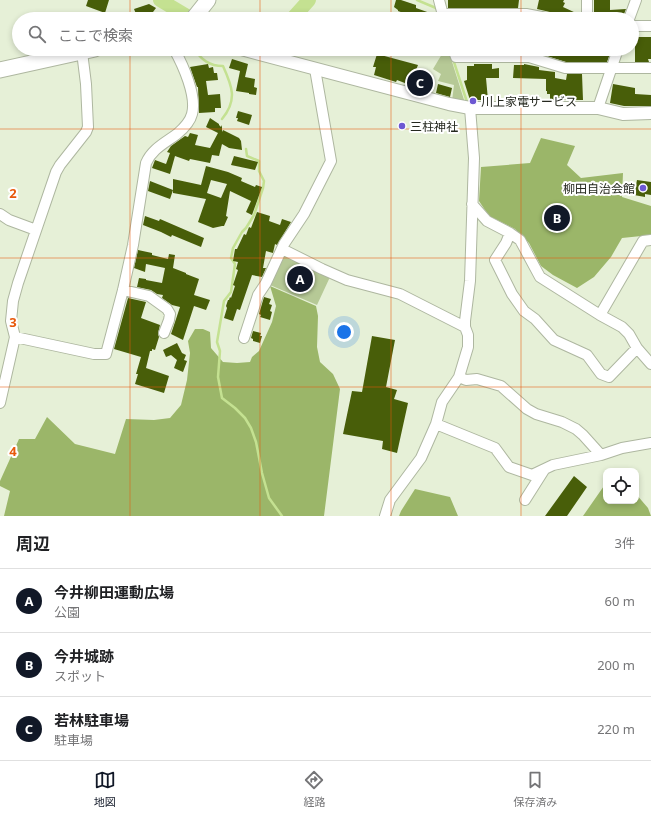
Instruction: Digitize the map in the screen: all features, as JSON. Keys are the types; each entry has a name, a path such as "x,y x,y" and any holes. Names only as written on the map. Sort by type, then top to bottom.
{"main road":[{"path":"198,12 208,0"},
{"path":"0,70 62,56"}],"street":[{"path":"438,0 442,12"},
{"path":"587,0 587,12"},
{"path":"632,12 636,0"},
{"path":"639,26 651,26"},
{"path":"0,403 4,371 15,338 11,321 13,300 18,283 51,186 60,165 78,143 88,127 87,97 89,56"},
{"path":"15,338 94,354 106,354 123,290 133,244 146,164 152,152 182,130 192,114 193,102 189,84 178,56"},
{"path":"267,56 449,104 470,108 598,108 623,114 651,113"},
{"path":"456,56 526,57 538,59 552,65 566,68 651,68"},
{"path":"598,108 616,56"},
{"path":"244,338 258,295 266,283 282,249 304,214 331,161 315,69"},
{"path":"385,516 390,500 421,458 436,424 442,402 459,377 468,347 468,335 465,327 470,280 474,158 470,108"},
{"path":"472,204 487,221 520,240 540,277 557,286 600,315 622,326 629,334 637,348 651,364"},
{"path":"0,214 9,220 36,230"},
{"path":"510,233 506,243 495,260 512,294 524,311 554,340 587,355 601,374 608,377 637,348"},
{"path":"600,315 643,241 651,240"},
{"path":"282,249 322,270 347,280 400,294 465,327"},
{"path":"123,290 149,296 155,299 166,309 170,314 164,333"},
{"path":"459,377 466,380 477,379 501,386 536,414 562,422 576,429 584,435 601,455"},
{"path":"436,424 495,448 509,467 532,475 553,465 601,455 622,448 651,444"},
{"path":"525,500 544,470"}],"green space":[{"path":"441,56 450,56 465,103 452,101 454,85 438,81 441,74 433,69"},
{"path":"541,138 575,146 567,165 581,178 623,173 622,197 651,206 651,235 622,238 611,257 594,277 577,288 553,275 541,266 529,243 515,229 489,216 479,201 481,167 530,163"},
{"path":"285,254 330,277 317,305 270,285 281,255"},
{"path":"270,286 316,306 318,316 317,347 320,362 333,374 340,389 324,516 4,516 10,491 0,486 0,481 19,439 35,439 47,417 75,444 115,454 126,419 154,420 170,418 181,405 187,380 190,353 188,341 195,329 203,329 210,332 211,348 223,362 250,362 252,357 259,351 272,322 276,306"},
{"path":"603,487 603,504 639,504 639,498 648,508 651,516 583,516"},
{"path":"415,489 450,497 458,516 399,516"}],"building":[{"path":"88,0 109,0 105,12 86,6"},
{"path":"396,0 401,0 416,5 416,8 427,12 401,12 394,7"},
{"path":"448,0 519,0 518,8 448,8"},
{"path":"539,0 564,0 563,2 565,3 563,7 574,12 550,12 537,9"},
{"path":"594,0 610,0 610,10 626,9 625,12 594,12"},
{"path":"149,4 156,8 153,12 135,12 134,9"},
{"path":"639,37 651,37 651,59 648,59 649,62 635,62 635,56 639,56"},
{"path":"376,56 384,56 418,65 410,85 397,80 396,82 374,75 376,67 373,67"},
{"path":"547,56 609,56 607,62 566,62"},
{"path":"232,59 248,64 245,77 255,79 254,87 257,88 256,95 236,91 240,71 229,68"},
{"path":"208,64 209,68 213,67 214,73 217,73 218,80 206,81 208,95 220,94 221,108 215,108 215,112 199,113 198,87 190,67"},
{"path":"474,64 492,64 492,69 499,68 499,78 486,78 488,100 470,100 464,81 467,80 467,66 474,66"},
{"path":"524,64 539,67 539,70 555,72 555,78 566,80 567,74 582,74 583,100 550,100 550,94 547,94 546,91 546,79 513,78 514,65"},
{"path":"438,84 452,88 450,97 436,93"},
{"path":"613,84 635,88 635,94 651,95 651,106 624,106 610,103"},
{"path":"238,111 252,115 249,125 237,121 238,118 236,118"},
{"path":"210,118 221,127 222,125 222,132 223,130 239,138 241,141 242,150 229,148 222,144 219,156 212,155 210,163 190,159 189,161 175,156 170,174 152,168 155,160 166,164 170,153 167,152 171,146 185,136 188,137 190,133 198,135 195,145 210,148 218,133 206,127"},
{"path":"234,156 258,162 255,170 231,165"},
{"path":"206,166 228,172 242,178 241,181 255,187 256,185 262,187 252,215 246,212 251,201 230,191 226,216 228,217 224,226 213,228 198,222 206,199 173,193 173,179 201,185","holes":["211,180 227,184 221,198 207,193"]},
{"name":"柳田自治会館","path":"637,180 651,182 651,195 645,194 645,197 634,195"},
{"path":"150,181 173,190 170,199 148,191"},
{"path":"257,212 270,216 269,221 280,225 282,219 291,222 277,245 275,244 273,253 266,251 263,268 266,268 262,277 252,275 240,310 237,309 233,321 224,318 228,300 230,297 231,298 235,286 233,285 238,270 236,269 238,262 233,261 235,249 237,249 244,234 246,235 249,227 251,228"},
{"path":"145,216 159,221 160,219 204,238 201,247 172,235 171,237 143,225"},
{"path":"138,250 168,259 169,254 175,255 173,268 199,279 194,295 210,300 206,310 194,306 183,340 171,334 180,307 172,305 162,298 163,295 157,294 151,290 137,287 139,278 162,283 165,268 146,264 145,272 134,268"},
{"path":"264,297 271,299 269,304 272,305 270,320 260,317 261,315 259,314"},
{"path":"128,298 146,302 141,318 160,325 158,334 159,337 155,350 152,349 152,351 150,351 146,368 169,376 164,393 135,384 141,357 114,349"},
{"path":"253,331 261,333 260,336 262,336 260,343 253,341 251,338"},
{"path":"372,336 395,340 386,387 397,390 394,399 408,403 397,453 382,449 383,441 343,434 352,391 362,392"},
{"path":"177,343 182,353 186,355 184,360 187,361 183,372 174,368 177,360 171,355 166,357 163,350"},
{"path":"574,476 587,487 567,516 545,516"}],"waterway":[{"path":"160,0 180,12"},
{"path":"298,12 309,0"},
{"path":"417,0 437,9"},
{"path":"200,56 210,64 223,66 231,87 232,99 230,106 222,119"},
{"path":"453,59 467,102"},
{"path":"246,149 247,156 259,161 259,171 264,181 254,215 233,248 231,258 235,264 231,292 224,301 217,342 220,351 218,377 222,398 245,418 251,428 256,442 269,498 282,516"}],"place":[{"name":"若林駐車場","path":"420,83"},
{"name":"川上家電サービス","path":"473,101"},
{"name":"三柱神社","path":"402,126"},
{"name":"柳田自治会館","path":"643,188"},
{"name":"今井城跡","path":"557,218"},
{"name":"今井柳田運動広場","path":"300,279"}]}
